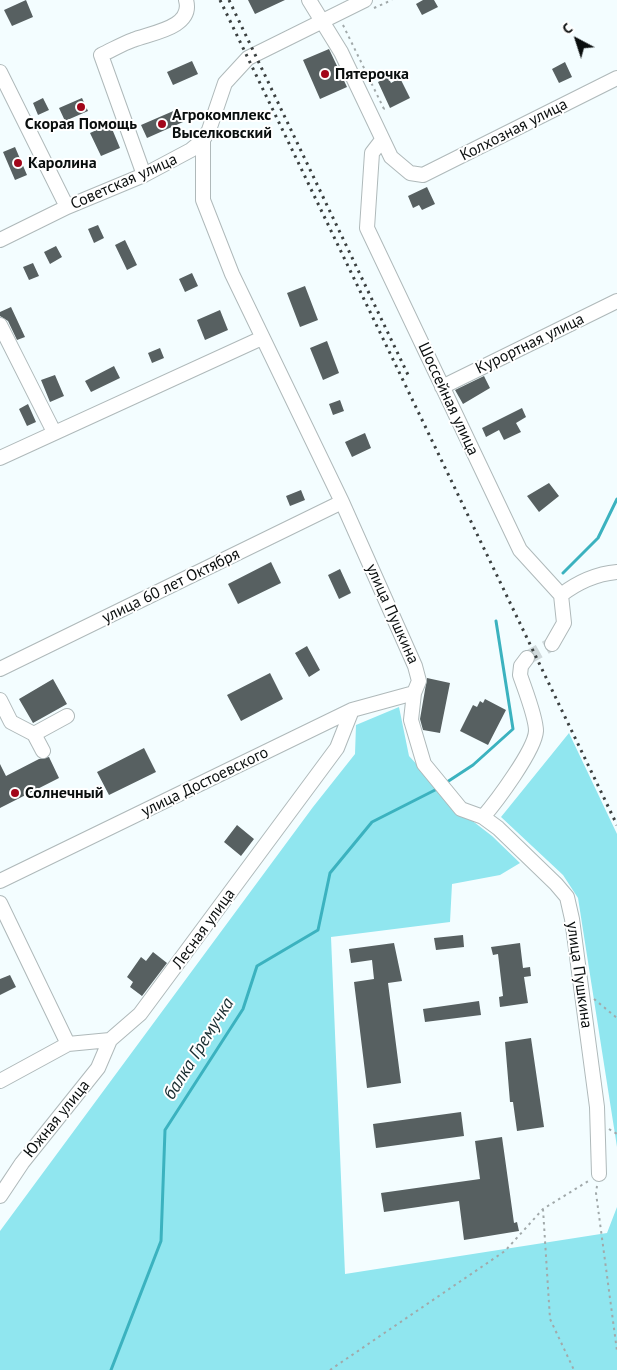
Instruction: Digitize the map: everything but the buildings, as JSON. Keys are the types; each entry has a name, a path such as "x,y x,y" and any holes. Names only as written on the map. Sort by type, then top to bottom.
{"street":[{"path":"144,175 101,55 132,40 164,31 182,20 188,4 186,0"},
{"path":"309,0 326,24 362,92 382,140"},
{"path":"203,140 225,83 236,68 248,58 366,6"},
{"path":"0,72 67,207"},
{"name":"Колхозная улица","path":"382,140 391,157 410,173 423,175 617,78"},
{"name":"Советская улица","path":"0,240 67,207 144,175 191,150 203,140"},
{"name":"улица Пушкина","path":"203,140 203,200 232,274 342,502 415,666 419,681 414,693 411,720 424,764 461,809 483,817 504,834 566,896 572,919 597,1107 599,1174"},
{"name":"Шоссейная улица","path":"382,140 372,153 367,228 520,550 560,595"},
{"name":"Курортная улица","path":"442,387 617,301"},
{"path":"0,325 54,432"},
{"path":"0,458 262,338"},
{"name":"улица 60 лет Октября","path":"0,669 342,502"},
{"path":"552,644 564,623 560,595 574,585 600,574 617,572"},
{"path":"483,817 510,781 534,740 536,730 520,675 522,666 527,658"},
{"name":"улица Достоевского","path":"0,881 352,710 414,693"},
{"path":"0,700 11,722 34,734 43,751"},
{"name":"Лесная улица","path":"110,1040 140,1014 337,748 352,710"},
{"path":"34,734 67,716"},
{"path":"0,903 68,1044"},
{"path":"0,1081 68,1044 110,1040"},
{"name":"Южная улица","path":"0,1196 22,1162 98,1068 110,1040"}],"path":[{"path":"366,6 392,0"},
{"path":"326,24 342,23 384,109"},
{"path":"582,990 617,1018"},
{"path":"330,1370 505,1251 544,1210 599,1174"},
{"path":"599,1174 596,1194 617,1351"},
{"path":"544,1210 550,1319 574,1370"}],"shaded area":[{"path":"399,707 409,756 461,812 492,836 520,863 500,875 452,884 450,922 331,937 345,1274 607,1233 617,1207 617,1370 0,1370 0,1231 313,807 355,754 356,725"},
{"path":"569,733 617,834 617,1147 578,898 563,875 501,817"}],"waterway":[{"name":"балка Гремучка","path":"563,573 598,538 617,499"},
{"name":"балка Гремучка","path":"444,784 473,765 513,729 496,621"},
{"name":"балка Гремучка","path":"111,1370 161,1241 165,1130 243,1009 257,966 318,930 330,873 372,822 439,788"}],"tunnel":[{"path":"527,658 552,644"}],"railway":[{"path":"220,0 617,825"},
{"path":"229,0 410,379"}],"place":[{"name":"Пятерочка","path":"325,74"},
{"name":"Скорая Помощь","path":"81,107"},
{"name":"Агрокомплекс Выселковский","path":"162,124"},
{"name":"Каролина","path":"18,163"},
{"name":"Солнечный","path":"15,793"}]}
